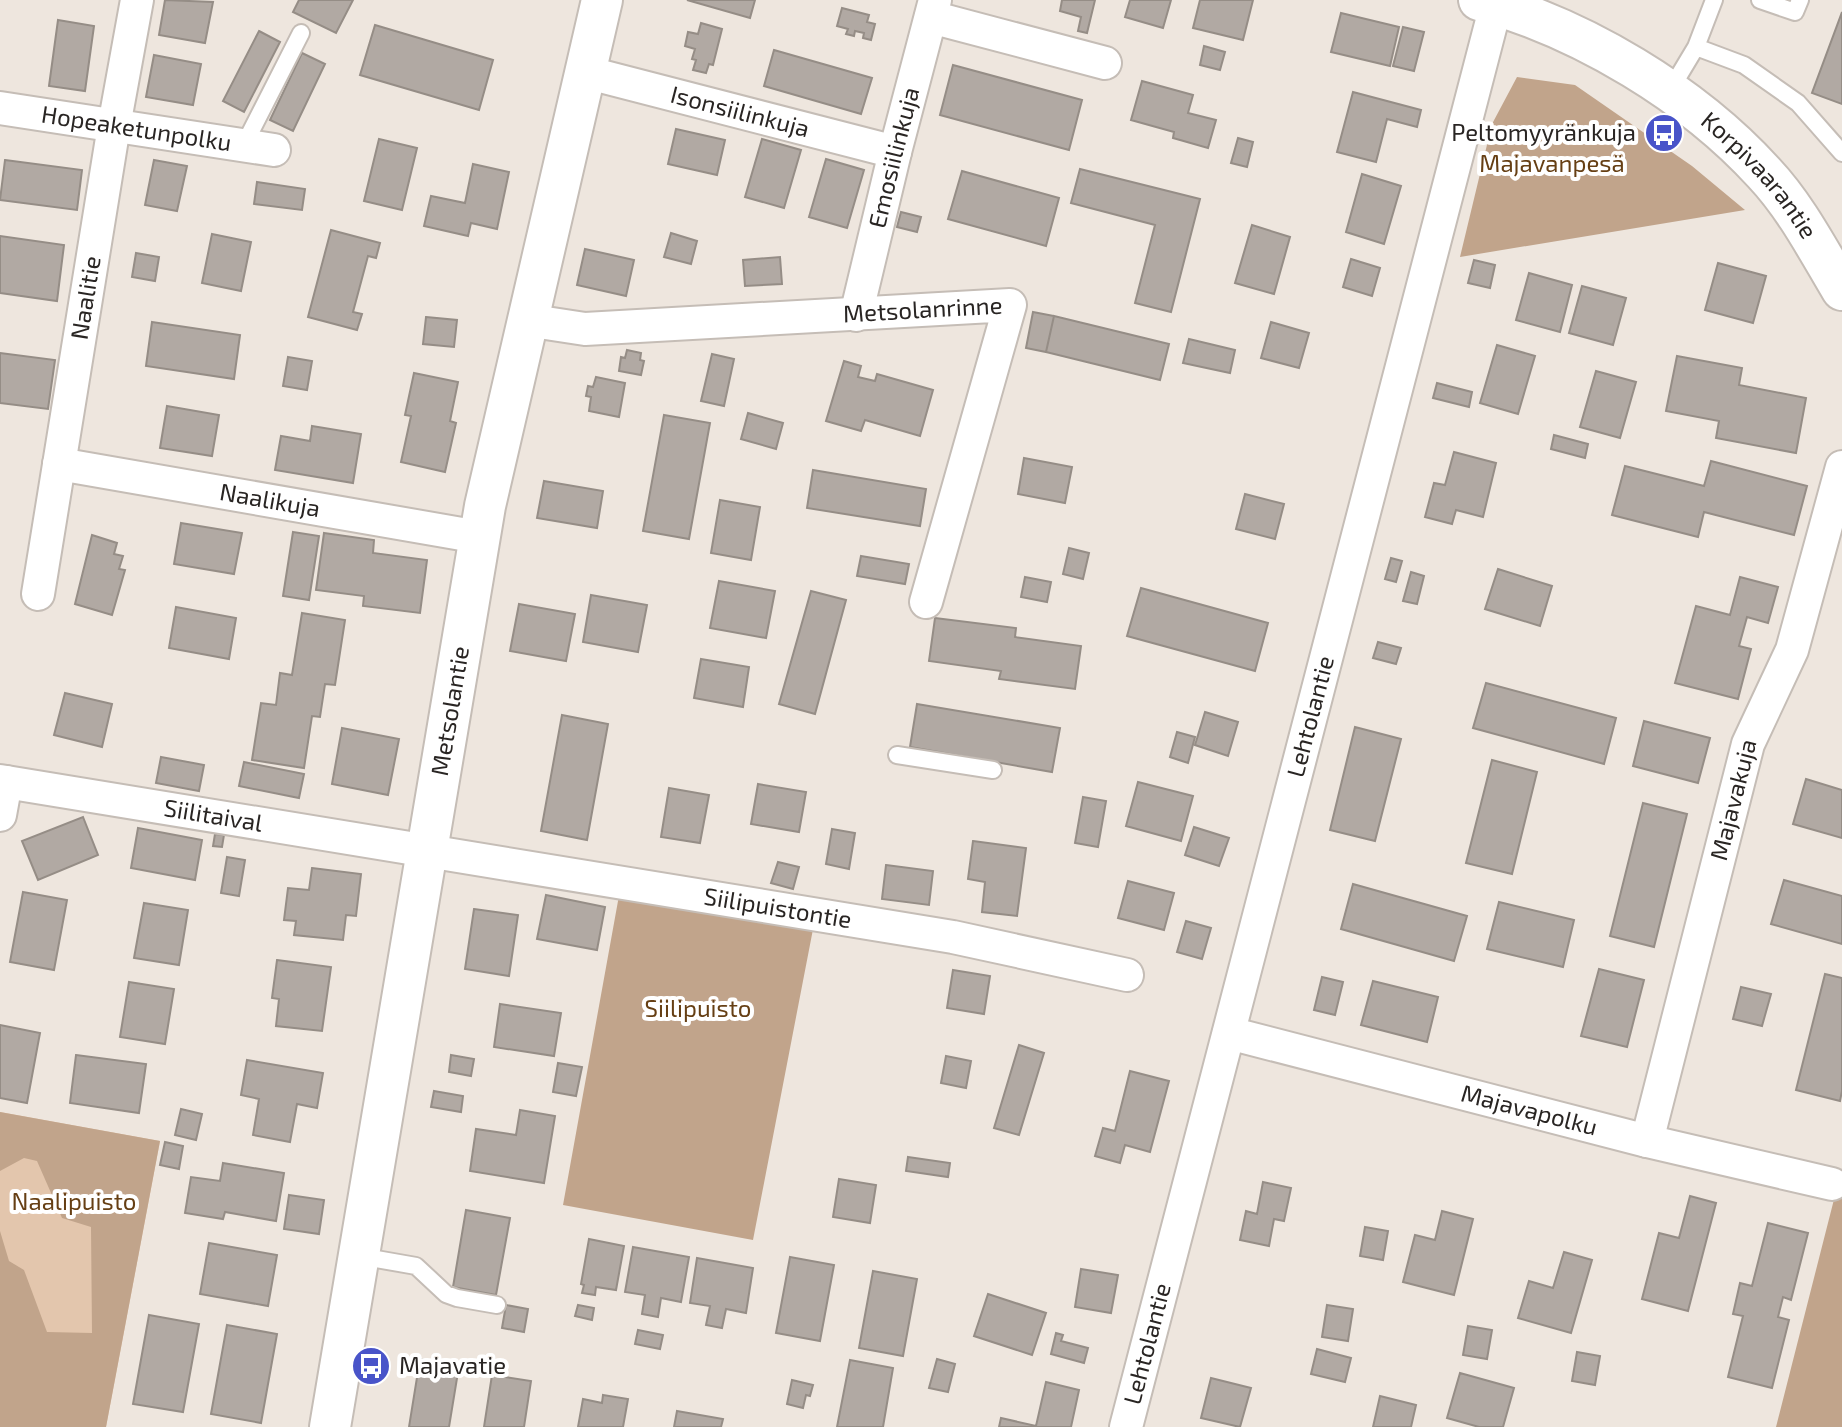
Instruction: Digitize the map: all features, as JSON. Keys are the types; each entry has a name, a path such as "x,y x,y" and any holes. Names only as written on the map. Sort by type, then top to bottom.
{"street":[{"name":"Naalitie","path":"38,594 137,0"},
{"name":"Metsolantie","path":"330,1427 479,537 526,320 602,0"},
{"name":"Korpivaarantie","path":"1488,2 1557,26 1669,92 1725,136 1765,174 1805,228 1842,290"},
{"name":"Lehtolantie","path":"1126,1427 1229,1033 1488,2"},
{"path":"933,8 1105,63"},
{"name":"Emosiilinkuja","path":"856,315 933,8"},
{"name":"Isonsiilinkuja","path":"585,72 895,152"},
{"name":"Hopeaketunpolku","path":"0,108 259,147"},
{"name":"Metsolanrinne","path":"526,320 585,329 1010,305 926,602"},
{"name":"Naalikuja","path":"59,464 479,537"},
{"name":"Majavakuja","path":"1647,1141 1748,744 1792,650 1842,467"},
{"path":"0,815 3,782"},
{"name":"Siilitaival","path":"3,782 426,852"},
{"name":"Siilipuistontie","path":"426,852 623,881 727,902 953,937 1127,975"},
{"name":"Majavapolku","path":"1229,1033 1647,1141 1832,1184"}],"lane":[{"path":"1669,92 1696,47 1714,0"},
{"path":"1760,0 1795,12 1800,0"},
{"path":"259,147 301,33"},
{"path":"1696,47 1744,65 1798,103 1842,153"},
{"path":"897,755 993,770"},
{"path":"357,1255 416,1266 446,1294 497,1305"}],"green space":[{"name":"Majavanpesä","path":"1517,77 1575,85 1692,166 1745,210 1460,257 1492,124"},
{"name":"Siilipuisto","path":"620,890 814,924 753,1240 563,1205"},
{"name":"Naalipuisto","path":"0,1112 160,1141 106,1427 0,1427"},
{"name":"Naalipuisto","path":"0,1112 160,1141 106,1427 0,1427 0,1231 9,1261 24,1270 47,1332 92,1333 91,1227 62,1218 37,1161 24,1158 0,1171"},
{"path":"1842,1168 1842,1427 1776,1427"}],"building":[{"path":"165,0 213,2 205,43 159,35"},
{"path":"299,0 353,0 336,33 293,12"},
{"path":"687,0 755,0 750,18"},
{"path":"1062,0 1095,0 1087,33 1078,31 1081,17 1060,11"},
{"path":"1130,0 1171,0 1163,28 1125,17"},
{"path":"1200,0 1253,0 1243,40 1193,28"},
{"path":"842,8 869,15 867,22 875,24 871,40 863,38 864,33 855,31 854,36 846,34 848,29 837,26"},
{"path":"1842,12 1842,104 1812,93"},
{"path":"1341,13 1399,27 1390,66 1331,52"},
{"path":"58,20 94,26 85,91 49,86"},
{"path":"701,23 722,29 713,65 709,64 706,73 693,70 695,49 685,46 688,32 698,34"},
{"path":"375,25 493,60 479,110 360,75"},
{"path":"1403,27 1424,32 1414,71 1393,66"},
{"path":"259,31 280,42 244,112 223,101"},
{"path":"1204,46 1225,52 1220,70 1200,65"},
{"path":"774,50 872,78 861,114 764,86"},
{"path":"302,53 325,64 293,131 270,120"},
{"path":"154,55 201,64 193,105 146,97"},
{"path":"953,65 1082,100 1069,150 940,115"},
{"path":"1142,81 1193,95 1188,113 1216,120 1208,148 1173,138 1174,132 1131,120"},
{"path":"1353,92 1421,110 1417,127 1387,119 1376,162 1337,152"},
{"path":"676,129 725,140 717,175 668,164"},
{"path":"1238,138 1253,142 1247,167 1231,163"},
{"path":"379,139 417,148 402,210 364,201"},
{"path":"762,139 801,150 784,208 745,197"},
{"path":"826,159 864,170 847,228 809,217"},
{"path":"5,160 82,170 77,210 0,200"},
{"path":"154,160 187,166 177,211 145,205"},
{"path":"473,164 509,172 497,229 471,223 468,236 424,226 431,196 465,203"},
{"path":"1080,169 1200,199 1171,312 1135,303 1155,225 1071,203"},
{"path":"962,171 1059,198 1046,246 948,219"},
{"path":"1362,174 1401,186 1384,244 1346,232"},
{"path":"257,182 305,189 302,210 254,204"},
{"path":"901,212 921,217 917,232 897,227"},
{"path":"1252,225 1290,237 1274,294 1235,283"},
{"path":"331,230 380,243 376,258 368,256 353,312 362,314 357,330 308,317"},
{"path":"671,233 697,241 691,264 664,257"},
{"path":"212,234 251,242 241,291 202,283"},
{"path":"0,236 64,245 57,301 0,293"},
{"path":"585,249 634,260 626,296 577,285"},
{"path":"136,253 159,257 155,281 132,277"},
{"path":"780,257 782,284 745,286 743,260"},
{"path":"1351,259 1380,268 1372,296 1343,287"},
{"path":"1474,260 1495,265 1490,288 1468,283"},
{"path":"1718,263 1766,276 1753,323 1705,310"},
{"path":"1529,273 1572,285 1560,332 1516,320"},
{"path":"1582,286 1626,298 1613,345 1569,333"},
{"path":"1033,312 1054,316 1046,352 1026,348"},
{"path":"1054,316 1169,344 1160,380 1046,352"},
{"path":"426,317 457,320 454,347 423,344"},
{"path":"152,322 240,335 234,379 146,366"},
{"path":"1271,322 1309,333 1299,368 1261,358"},
{"path":"1189,339 1235,350 1230,373 1183,363"},
{"path":"1497,345 1535,356 1518,414 1480,403"},
{"path":"627,350 641,353 640,360 644,361 641,375 619,371 621,357 625,358"},
{"path":"0,353 55,360 48,409 0,403"},
{"path":"712,354 734,359 724,406 701,401"},
{"path":"1677,356 1742,368 1739,385 1806,398 1796,453 1716,438 1719,421 1666,411"},
{"path":"288,357 312,361 307,390 283,386"},
{"path":"844,361 861,366 858,377 875,381 877,374 933,390 920,436 865,420 861,431 826,421"},
{"path":"1596,371 1636,382 1620,438 1580,427"},
{"path":"414,373 458,382 450,421 456,423 445,472 401,462 411,416 405,415"},
{"path":"596,377 625,383 619,417 589,411 591,397 586,396 588,386 593,387"},
{"path":"1437,383 1472,392 1469,407 1433,398"},
{"path":"167,406 219,415 212,456 160,448"},
{"path":"748,413 783,423 776,449 741,439"},
{"path":"664,415 710,423 689,539 643,531"},
{"path":"312,426 361,434 353,483 275,470 281,436 310,441"},
{"path":"1554,435 1588,444 1585,458 1551,449"},
{"path":"1454,452 1496,463 1483,517 1456,510 1452,524 1425,517 1434,483 1445,485"},
{"path":"1024,458 1072,467 1065,503 1018,494"},
{"path":"1711,461 1807,486 1794,535 1704,512 1698,537 1612,515 1625,466 1704,486"},
{"path":"813,470 926,489 920,526 807,508"},
{"path":"544,481 603,491 597,528 537,518"},
{"path":"1245,494 1284,504 1275,539 1236,529"},
{"path":"720,500 760,507 751,560 711,553"},
{"path":"181,523 242,533 234,574 174,564"},
{"path":"293,532 319,536 309,600 283,596"},
{"path":"324,533 374,540 373,553 427,560 420,613 363,606 364,596 316,590"},
{"path":"92,535 117,543 114,554 123,556 119,569 125,570 112,615 75,604"},
{"path":"1069,548 1089,553 1083,579 1063,574"},
{"path":"861,556 909,564 905,584 857,576"},
{"path":"1391,558 1402,561 1396,582 1385,579"},
{"path":"1498,569 1552,586 1540,626 1485,609"},
{"path":"1411,572 1424,576 1417,604 1403,601"},
{"path":"1025,577 1051,582 1047,602 1021,597"},
{"path":"1740,577 1778,587 1768,623 1747,617 1739,646 1751,649 1738,699 1675,683 1696,606 1730,615"},
{"path":"719,581 775,591 766,638 710,628"},
{"path":"1141,588 1268,623 1255,671 1127,636"},
{"path":"811,591 846,600 815,714 779,704"},
{"path":"591,595 647,605 638,652 583,642"},
{"path":"519,604 575,614 566,661 510,651"},
{"path":"176,607 236,618 229,659 169,648"},
{"path":"302,613 345,620 335,685 325,684 320,717 312,716 304,768 252,760 261,703 276,705 280,673 292,675"},
{"path":"935,618 1016,628 1015,637 1081,646 1075,689 999,679 1001,671 929,661"},
{"path":"1378,642 1401,648 1396,664 1373,658"},
{"path":"701,659 749,667 743,707 694,698"},
{"path":"1486,683 1616,718 1604,764 1473,728"},
{"path":"65,693 112,704 102,747 54,735"},
{"path":"917,704 1060,728 1052,772 910,747"},
{"path":"1205,712 1238,722 1228,756 1195,745"},
{"path":"562,715 608,724 587,840 541,831"},
{"path":"1644,721 1710,738 1698,783 1633,766"},
{"path":"1355,727 1401,739 1375,841 1330,830"},
{"path":"342,728 399,739 388,795 332,784"},
{"path":"1177,732 1195,737 1188,763 1170,757"},
{"path":"161,757 204,765 199,791 156,783"},
{"path":"1492,760 1537,772 1512,874 1466,863"},
{"path":"244,762 304,774 299,798 239,786"},
{"path":"1806,779 1842,790 1842,838 1793,824"},
{"path":"1138,782 1193,796 1181,841 1126,826"},
{"path":"758,784 806,792 799,832 751,824"},
{"path":"669,788 709,795 700,843 661,837"},
{"path":"1083,797 1106,801 1098,847 1075,843"},
{"path":"1643,803 1687,814 1654,947 1610,936"},
{"path":"83,817 98,855 38,880 22,841"},
{"path":"1194,827 1229,838 1219,866 1185,855"},
{"path":"138,828 202,840 195,880 131,868"},
{"path":"832,829 855,833 849,869 826,864"},
{"path":"215,834 224,835 222,847 213,846"},
{"path":"973,841 1026,848 1017,916 982,912 985,882 968,879"},
{"path":"227,857 245,860 239,896 221,893"},
{"path":"778,862 799,867 793,889 771,883"},
{"path":"886,865 933,871 929,905 882,899"},
{"path":"312,868 361,874 356,916 346,915 343,940 294,935 296,921 284,920 288,888 309,890"},
{"path":"1784,880 1842,896 1842,944 1771,924"},
{"path":"1128,881 1174,893 1164,930 1118,918"},
{"path":"1353,884 1467,916 1454,961 1341,929"},
{"path":"23,892 67,900 54,970 10,962"},
{"path":"546,895 605,907 597,950 537,939"},
{"path":"1499,902 1574,920 1563,967 1487,949"},
{"path":"144,903 188,910 179,965 134,958"},
{"path":"474,909 518,915 509,976 465,969"},
{"path":"1186,921 1211,928 1202,959 1177,952"},
{"path":"277,960 331,967 322,1031 276,1026 279,999 272,998"},
{"path":"1599,969 1644,980 1627,1047 1581,1036"},
{"path":"953,970 990,976 984,1014 947,1008"},
{"path":"1825,974 1842,978 1840,1101 1796,1090"},
{"path":"1322,977 1343,982 1335,1015 1314,1010"},
{"path":"1373,981 1438,997 1427,1042 1361,1025"},
{"path":"129,982 174,989 165,1044 120,1037"},
{"path":"1741,987 1771,994 1762,1026 1733,1019"},
{"path":"500,1004 561,1013 554,1056 494,1047"},
{"path":"0,1025 40,1033 27,1103 0,1098"},
{"path":"1019,1045 1044,1053 1019,1135 994,1128"},
{"path":"76,1055 146,1064 139,1113 70,1103"},
{"path":"451,1055 474,1059 471,1076 449,1072"},
{"path":"946,1056 971,1061 966,1088 941,1083"},
{"path":"247,1060 323,1073 317,1108 297,1104 290,1142 253,1135 259,1099 241,1095"},
{"path":"558,1063 582,1067 576,1096 553,1092"},
{"path":"1130,1071 1169,1081 1150,1152 1125,1145 1120,1163 1095,1156 1103,1128 1115,1131"},
{"path":"434,1091 463,1096 461,1112 431,1107"},
{"path":"181,1109 202,1114 196,1140 175,1135"},
{"path":"520,1110 555,1116 544,1183 470,1171 476,1129 516,1135"},
{"path":"165,1142 183,1146 179,1169 160,1165"},
{"path":"908,1157 950,1163 948,1177 906,1171"},
{"path":"223,1163 284,1173 276,1221 225,1212 223,1219 185,1213 191,1177 220,1181"},
{"path":"839,1179 876,1185 870,1223 833,1217"},
{"path":"1263,1182 1291,1188 1284,1221 1274,1219 1269,1246 1240,1240 1246,1211 1257,1214"},
{"path":"289,1195 324,1200 319,1234 284,1229"},
{"path":"1690,1196 1716,1203 1688,1311 1642,1299 1659,1233 1679,1238"},
{"path":"466,1210 510,1218 496,1295 453,1287"},
{"path":"1442,1211 1473,1219 1454,1295 1403,1282 1415,1235 1435,1240"},
{"path":"1768,1223 1808,1233 1791,1300 1783,1297 1778,1317 1789,1320 1772,1388 1728,1377 1743,1316 1733,1314 1740,1283 1752,1286"},
{"path":"1365,1227 1388,1231 1383,1260 1360,1256"},
{"path":"589,1239 624,1246 616,1290 596,1287 595,1295 582,1293"},
{"path":"209,1243 277,1255 268,1306 200,1294"},
{"path":"633,1247 689,1257 681,1302 661,1298 658,1317 642,1314 645,1295 625,1292"},
{"path":"1564,1252 1592,1260 1571,1333 1518,1318 1529,1281 1553,1288"},
{"path":"790,1257 834,1265 820,1341 776,1333"},
{"path":"697,1258 753,1268 746,1313 726,1309 722,1328 706,1325 710,1306 690,1303"},
{"path":"1081,1269 1118,1275 1111,1313 1075,1307"},
{"path":"873,1271 917,1279 903,1356 859,1348"},
{"path":"988,1294 1046,1313 1032,1355 974,1336"},
{"path":"506,1305 528,1309 524,1332 502,1328"},
{"path":"578,1305 594,1308 592,1320 575,1316"},
{"path":"1327,1305 1353,1309 1348,1341 1322,1337"},
{"path":"149,1315 199,1324 183,1412 133,1404"},
{"path":"227,1325 277,1334 261,1423 211,1414"},
{"path":"1468,1326 1492,1330 1487,1359 1463,1355"},
{"path":"638,1330 663,1335 660,1349 635,1344"},
{"path":"1056,1333 1063,1335 1061,1341 1088,1348 1084,1363 1051,1354"},
{"path":"1317,1349 1351,1358 1345,1382 1311,1374"},
{"path":"1577,1352 1600,1356 1595,1385 1572,1381"},
{"path":"420,1359 459,1366 449,1427 409,1427"},
{"path":"937,1359 955,1364 948,1392 929,1388"},
{"path":"850,1360 893,1368 883,1427 837,1427"},
{"path":"1460,1373 1514,1388 1503,1427 1479,1427 1447,1418"},
{"path":"492,1375 531,1381 524,1427 484,1427"},
{"path":"1211,1378 1251,1388 1240,1427 1201,1418"},
{"path":"792,1380 813,1385 810,1396 806,1395 803,1408 787,1404"},
{"path":"1046,1382 1079,1390 1071,1427 999,1427 1001,1418 1036,1426"},
{"path":"603,1395 628,1399 623,1427 578,1427 583,1399 602,1403"},
{"path":"1380,1396 1416,1405 1411,1427 1373,1427"},
{"path":"677,1411 723,1419 721,1427 674,1427"}],"place":[{"name":"Peltomyyränkuja","path":"1664,133"},
{"name":"Majavatie","path":"371,1366"}]}
